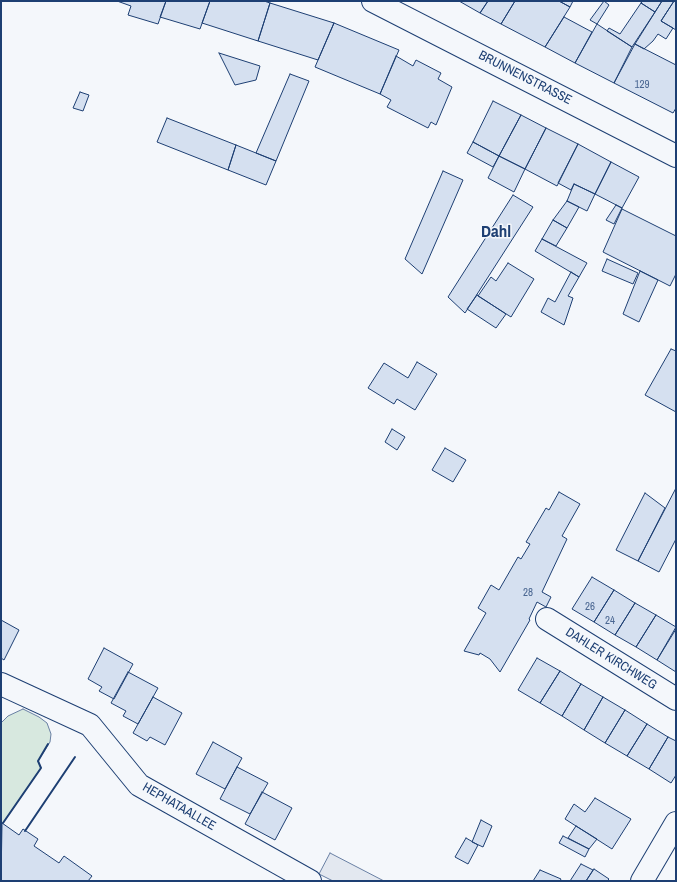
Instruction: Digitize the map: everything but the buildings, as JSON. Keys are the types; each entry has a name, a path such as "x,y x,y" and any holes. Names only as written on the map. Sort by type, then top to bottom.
{"street":[{"name":"BRUNNENSTRASSE","path":"373,1 676,156"},
{"name":"DAHLER KIRCHWEG","path":"547,620 676,699"},
{"name":"HEPHATAALLEE","path":"1,684 90,725 139,785 310,881"},
{"path":"642,881 674,827"}],"shaded area":[{"path":"23,709 47,723 51,734 50,742 38,761 41,768 3,823 1,823 1,723 8,716"},
{"path":"330,853 384,881 333,881 319,874"}],"wall":[{"path":"3,823 41,768 38,761 48,744"},
{"path":"25,831 75,757"}],"district":[{"name":"Dahl","path":"496,232"}]}
